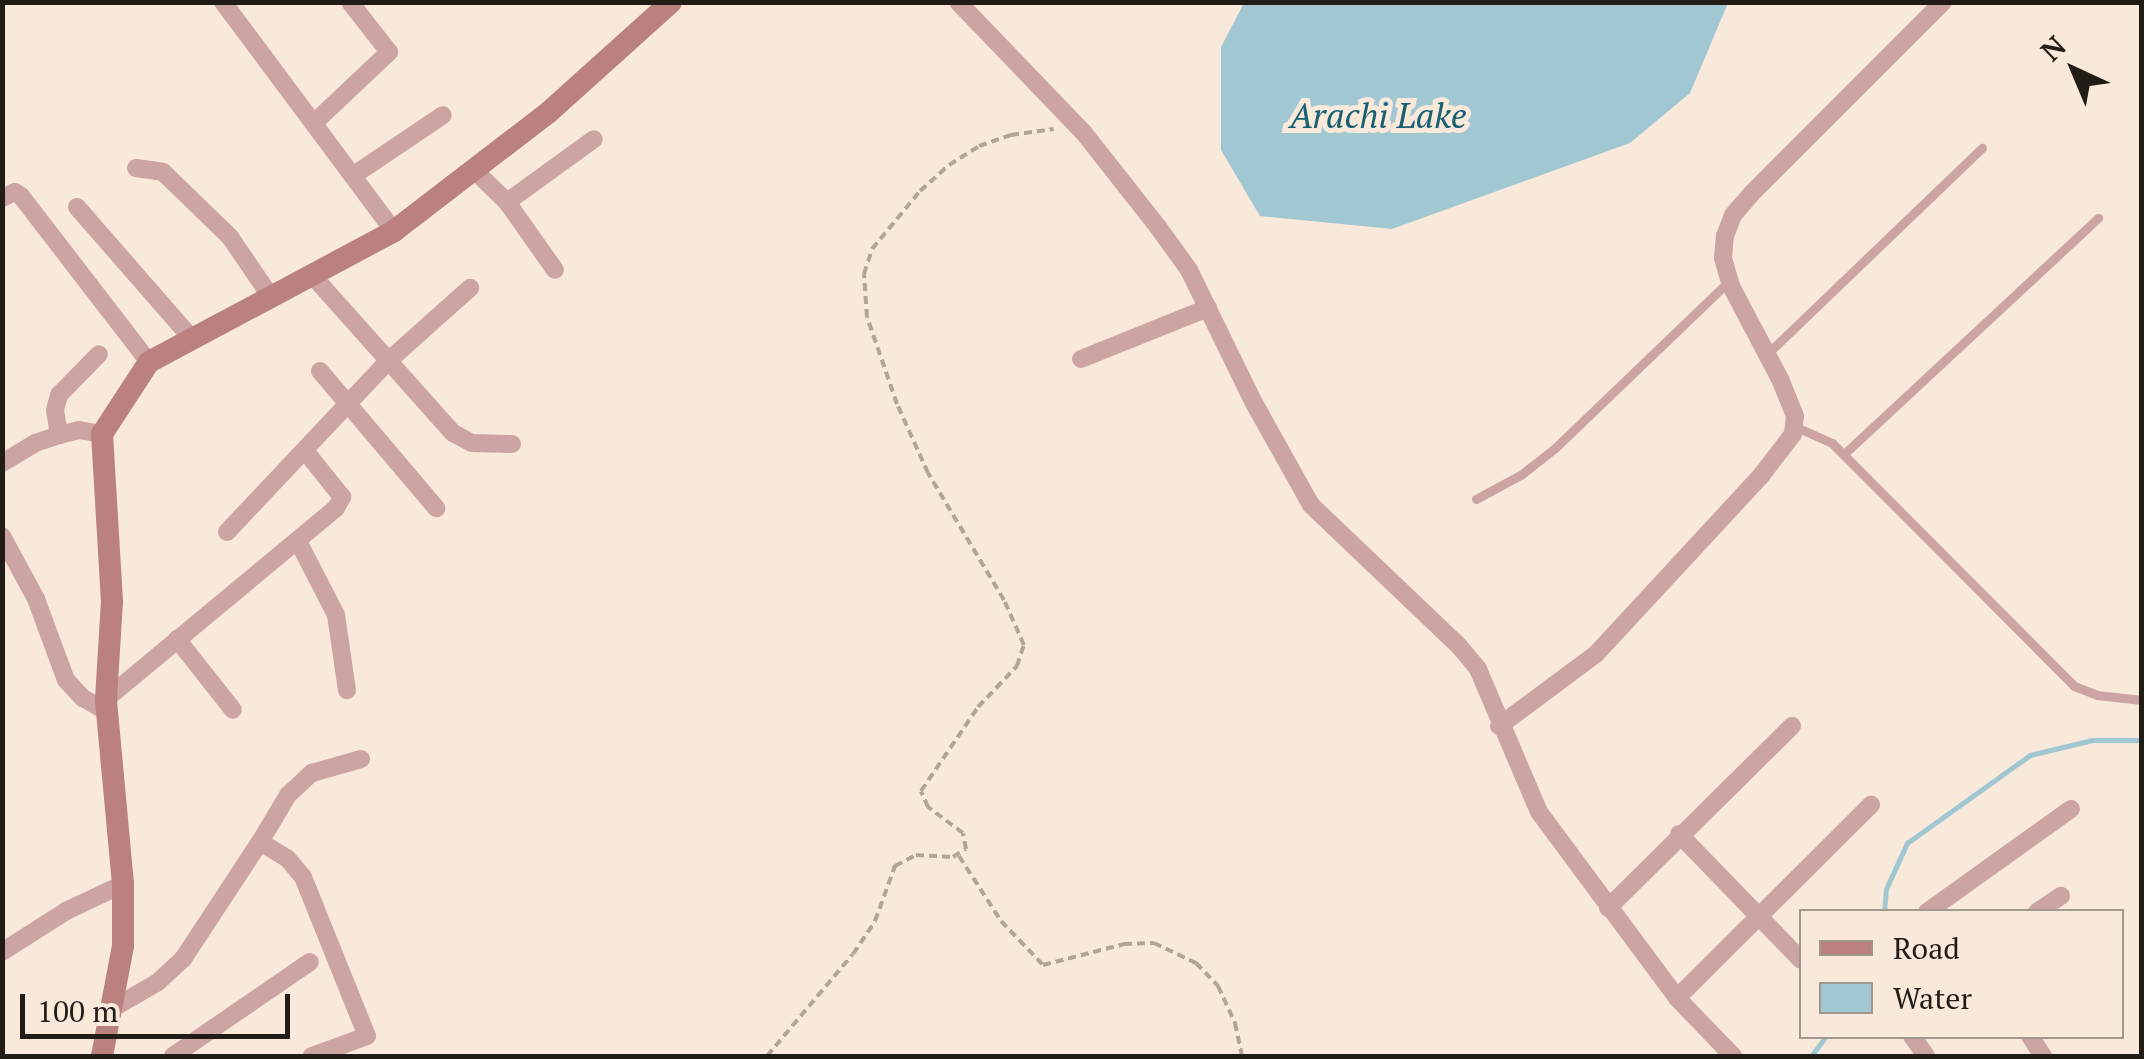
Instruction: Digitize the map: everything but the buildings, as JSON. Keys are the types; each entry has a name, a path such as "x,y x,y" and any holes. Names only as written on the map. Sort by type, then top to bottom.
{"street":[{"path":"223,2 394,231"},
{"path":"316,122 389,52 350,2"},
{"path":"102,1056 123,946 123,884 106,706 112,602 102,434 149,362 394,231 475,172 672,2"},
{"path":"958,2 1078,126 1158,228 1208,308 1254,403 1311,505 1459,646 1478,669 1499,726 1539,812 1608,908 1661,970 1678,998 1734,1056"},
{"path":"1499,726 1596,654 1760,477 1794,434 1794,416 1723,258 1733,216 1943,2"},
{"path":"354,175 443,115"},
{"path":"506,202 594,139"},
{"path":"136,168 163,172 230,238 270,296"},
{"path":"475,172 506,202 555,270"},
{"path":"2,198 19,194 149,362"},
{"path":"77,206 192,340"},
{"path":"313,276 386,363 462,440 512,444"},
{"path":"227,532 386,363 470,288"},
{"path":"1081,359 1208,308"},
{"path":"59,436 59,396 99,354"},
{"path":"320,371 436,508"},
{"path":"2,463 35,443 79,430 102,434"},
{"path":"106,706 177,640 336,508 342,497 306,452"},
{"path":"2,536 36,599 66,680 83,698 106,706"},
{"path":"298,541 336,615 348,690"},
{"path":"177,640 233,710"},
{"path":"1608,908 1792,726"},
{"path":"108,1011 158,982 183,959 288,795 312,773 361,759"},
{"path":"1678,998 1871,805"},
{"path":"1937,909 2071,809"},
{"path":"1679,834 1799,957"},
{"path":"260,842 287,858 303,877 367,1036 312,1056"},
{"path":"2,952 66,911 123,884"},
{"path":"2042,909 2062,896"},
{"path":"172,1056 310,962"}],"lane":[{"path":"1768,354 1982,148"},
{"path":"1844,454 2098,218"},
{"path":"1476,499 1522,474 1556,448 1730,280"},
{"path":"1794,426 1822,435 1844,454 2074,686 2097,695 2142,700"}],"path":[{"path":"767,1056 854,954 875,921 895,866 916,855 959,856 966,849 963,833 928,808 921,790 978,706 1017,666 1024,645 1004,600 945,505 897,404 867,316 864,274 872,249 920,191 979,146 1012,134 1078,126"},
{"path":"959,856 1001,921 1043,965 1124,944 1154,942 1196,963 1218,986 1236,1023 1242,1056"}],"water":[{"name":"Arachi Lake","path":"1244,2 1728,3 1690,93 1630,143 1392,229 1260,216 1221,150 1221,47"}],"waterway":[{"path":"1884,909 1886,889 1907,843 2030,755 2092,740 2142,740"},
{"path":"1811,1056 1824,1039"}]}
